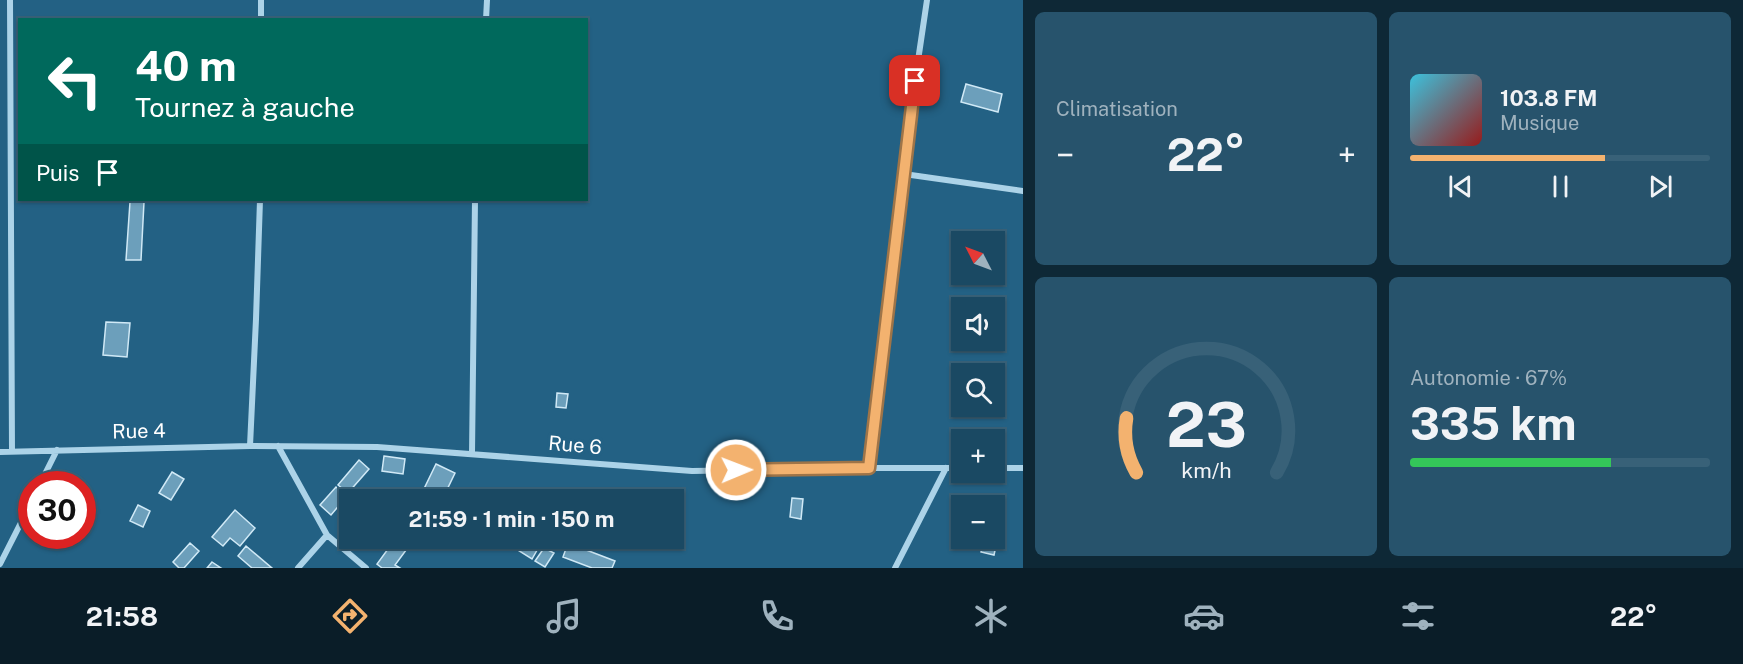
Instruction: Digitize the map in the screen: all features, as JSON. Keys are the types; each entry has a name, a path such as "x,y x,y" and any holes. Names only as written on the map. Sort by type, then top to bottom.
{"street":[{"path":"10,0 12,451"},
{"path":"261,0 261,18"},
{"path":"486,18 487,0"},
{"path":"869,468 927,0"},
{"path":"904,174 1023,191"},
{"path":"250,446 260,201"},
{"path":"472,454 475,201"},
{"path":"278,446 327,535 366,568"},
{"name":"Rue 4","path":"0,452 278,446"},
{"name":"Rue 6","path":"278,446 377,447 692,471 951,468"},
{"path":"46,471 57,450"},
{"path":"895,568 946,468"},
{"path":"1005,468 1023,468"},
{"path":"0,564 18,529"},
{"path":"298,568 327,535"}],"building":[{"path":"966,84 1002,94 998,112 961,102"},
{"path":"130,202 144,202 141,260 126,260"},
{"path":"106,322 130,323 127,357 103,355"},
{"path":"557,393 568,394 566,408 556,407"},
{"path":"384,456 405,459 403,474 382,471"},
{"path":"359,460 369,469 352,489 343,489 338,485"},
{"path":"436,464 455,473 447,489 424,489"},
{"path":"172,472 184,479 171,500 159,493"},
{"path":"336,487 339,489 339,506 331,515 320,505"},
{"path":"792,498 803,499 801,519 790,517"},
{"path":"138,505 150,511 143,527 130,521"},
{"path":"235,510 255,528 240,546 230,538 223,546 212,537"},
{"path":"190,543 199,551 184,568 179,568 173,562"},
{"path":"246,546 272,568 252,568 238,556"},
{"path":"388,549 407,549 395,565 400,568 382,568 377,564"},
{"path":"516,549 538,549 532,559"},
{"path":"543,549 554,553 545,567 535,561"},
{"path":"566,549 584,549 615,561 612,568 592,568 563,557"},
{"path":"982,549 995,549 994,555 981,552"},
{"path":"212,562 221,568 207,568"}],"route":[{"path":"736,470 869,468 915,81"}]}
